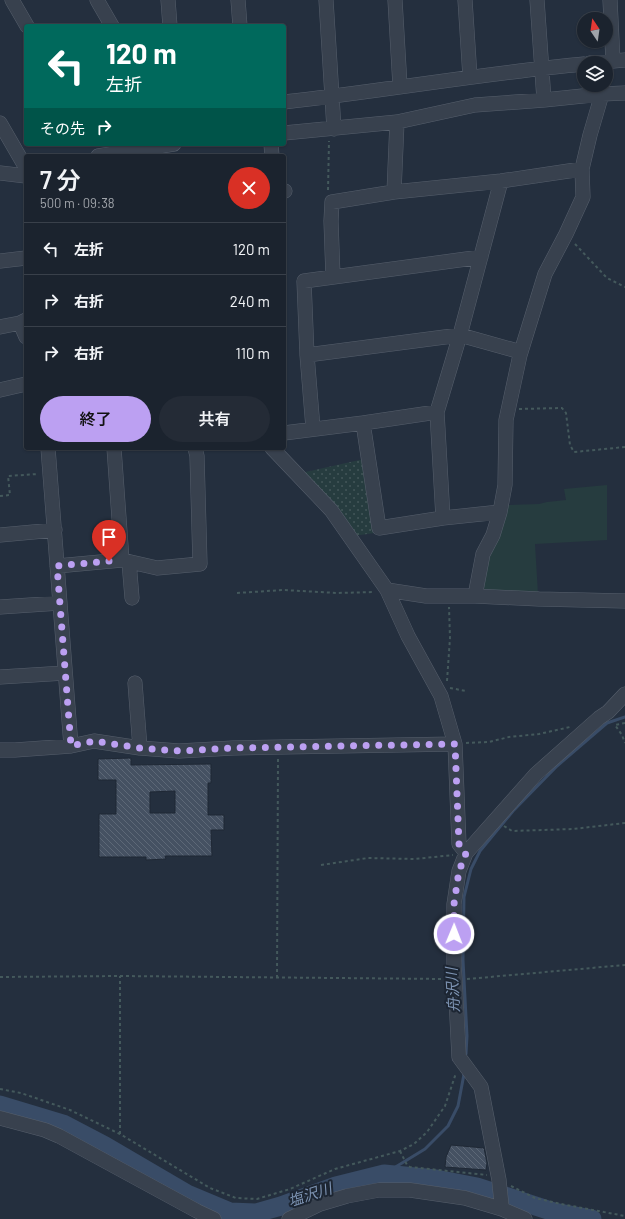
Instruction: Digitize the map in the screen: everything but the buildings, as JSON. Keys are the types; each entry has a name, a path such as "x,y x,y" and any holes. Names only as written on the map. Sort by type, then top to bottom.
{"street":[{"path":"12,0 26,24"},
{"path":"97,0 111,24"},
{"path":"168,0 170,24"},
{"path":"238,0 240,24"},
{"path":"326,0 333,96 332,129"},
{"path":"395,0 400,86"},
{"path":"465,0 470,77"},
{"path":"537,0 544,100"},
{"path":"610,0 619,60"},
{"path":"286,102 470,77 577,65"},
{"path":"286,133 397,122 475,105 625,93"},
{"path":"475,596 483,554 493,535 500,512 505,485 506,420 521,352 545,274 566,234 583,196 582,169 602,94"},
{"path":"394,192 397,122"},
{"path":"0,123 24,165"},
{"path":"99,152 155,146"},
{"path":"334,277 331,221 332,202 394,192 501,181 582,169"},
{"path":"0,173 24,176"},
{"path":"443,518 437,412 460,335 501,181"},
{"path":"314,428 307,355 304,281 481,257"},
{"path":"0,261 24,258"},
{"path":"0,327 23,321"},
{"path":"307,355 460,335 521,352"},
{"path":"0,390 24,384"},
{"path":"286,433 437,412"},
{"path":"364,423 379,528 443,518 500,512"},
{"path":"48,450 71,746"},
{"path":"114,450 126,561 132,598"},
{"path":"57,566 126,561 156,568 200,564 197,456 196,450"},
{"path":"274,450 331,510 387,590 408,636 441,696 455,744 459,844 466,853"},
{"path":"0,535 55,530"},
{"path":"387,590 426,596 475,596 625,601"},
{"path":"0,607 60,603"},
{"path":"0,677 65,673"},
{"path":"135,683 140,748"},
{"path":"502,1209 499,1180 481,1086 459,1057 454,965 454,904 459,871 466,853 536,774 599,718 608,712 625,694"},
{"path":"0,750 71,746 94,741 140,748 179,751 233,748 455,744"},
{"path":"0,1118 45,1130 59,1136 214,1219"},
{"path":"289,1219 320,1204 347,1196 379,1190 410,1190 466,1198 502,1209 525,1219"}],"path":[{"path":"332,129 328,198 332,202"},
{"path":"566,234 607,278 625,287"},
{"path":"509,406 521,409 562,408 566,413 570,445 574,452 625,447"},
{"path":"0,496 10,495 8,476 50,472"},
{"path":"237,593 283,590 337,593 381,592 387,590"},
{"path":"448,596 450,638 446,688 466,691"},
{"path":"625,723 615,725 622,735 625,743"},
{"path":"455,744 489,742 509,737 539,734 570,727"},
{"path":"276,978 278,747"},
{"path":"507,828 512,832 573,829 625,823"},
{"path":"321,865 368,858 415,859 466,853"},
{"path":"471,978 625,965"},
{"path":"0,976 455,979"},
{"path":"120,976 120,1134"},
{"path":"0,1089 21,1093 70,1110 120,1134 210,1188 236,1198 257,1199 290,1189 335,1169 400,1151 414,1144 427,1132 445,1106 455,1078 459,1057"},
{"path":"400,1151 407,1165 410,1167 487,1175 535,1198 625,1216"}],"green space":[{"path":"364,459 374,533 354,536 301,473"},
{"path":"607,485 607,540 535,544 538,594 486,592 482,585 488,558 507,505 539,504 566,500 564,489"}],"waterway":[{"name":"舟沢川","path":"466,1054 467,1036 463,960 464,897 471,869 480,851 513,811 557,766 607,723 625,717"},
{"name":"舟沢川","path":"384,1174 425,1149 448,1126 458,1106 464,1074"},
{"name":"塩沢川","path":"0,1105 63,1124 105,1146 187,1194 230,1212 256,1213 281,1206 336,1186 384,1174 436,1179 477,1187 554,1212 592,1219"}],"route":[{"path":"109,561 57,566 71,746 94,741 140,748 179,751 233,748 455,744 459,844 466,853 459,871 454,904 454,934"}]}
